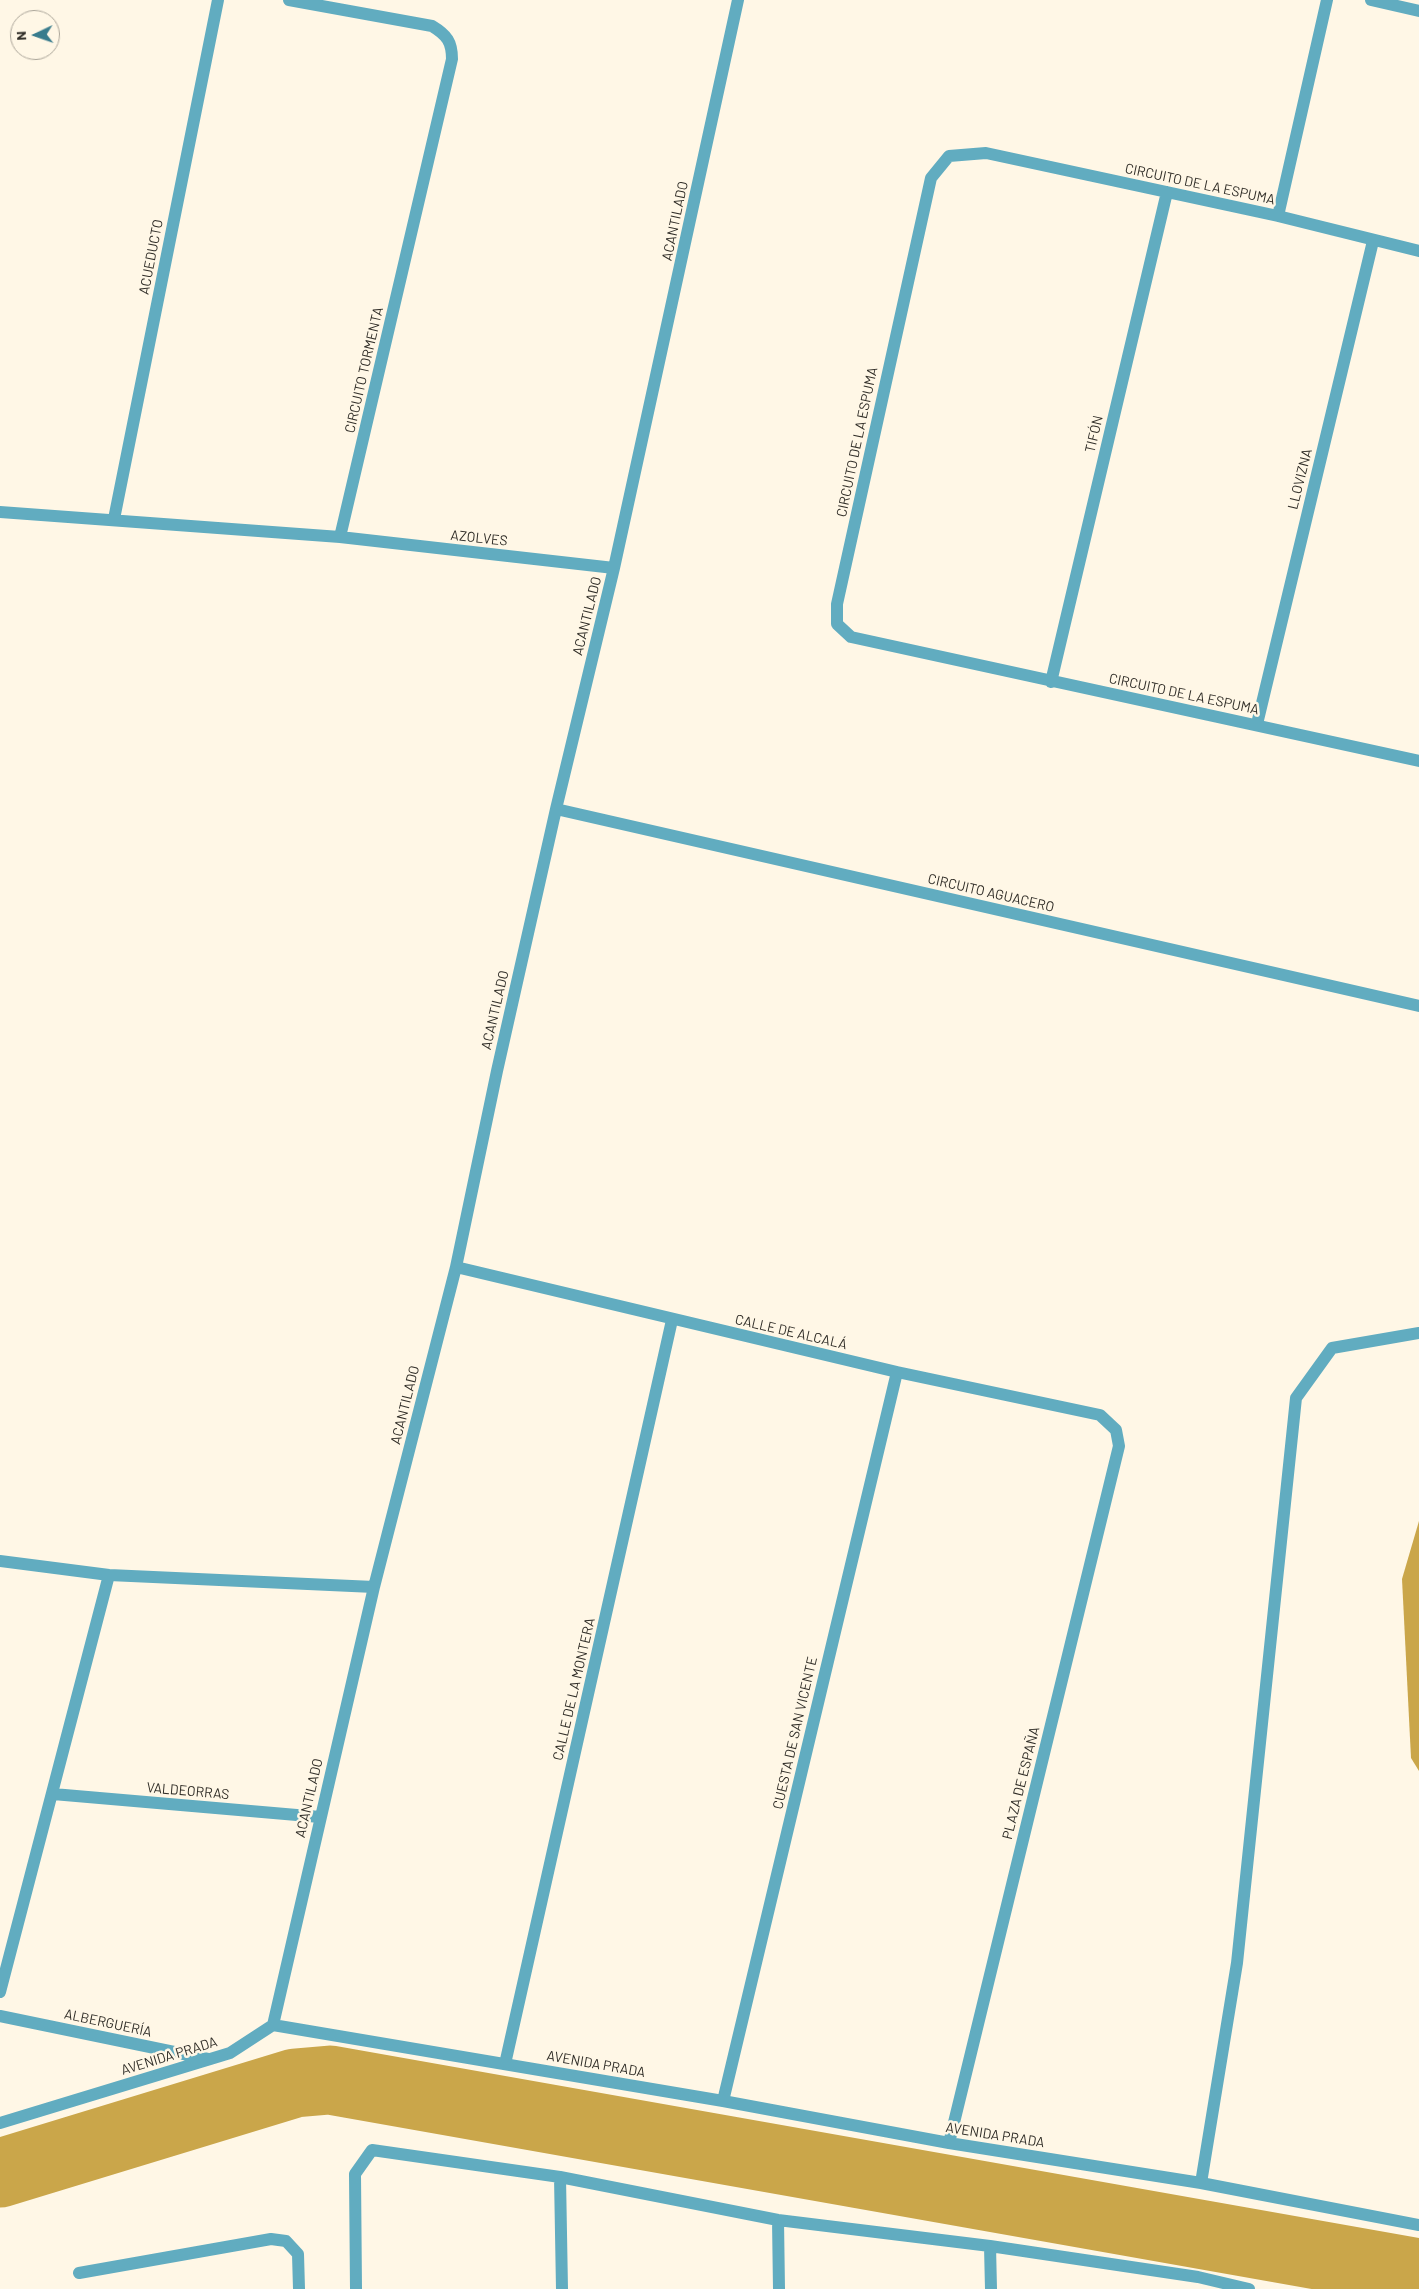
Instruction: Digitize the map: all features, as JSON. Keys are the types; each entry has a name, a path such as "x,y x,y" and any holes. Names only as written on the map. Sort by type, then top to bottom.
{"street":[{"name":"ACUEDUCTO","path":"114,519 218,0"},
{"name":"CIRCUITO TORMENTA","path":"289,0 432,26 444,34 452,45 452,59 340,537"},
{"name":"ACANTILADO","path":"273,2025 374,1587 456,1267 556,809 614,568 738,0"},
{"path":"1278,216 1327,0"},
{"path":"1371,0 1419,11"},
{"name":"CIRCUITO DE LA ESPUMA","path":"1419,250 1278,216 986,153 949,156 931,178 837,604 837,624 851,637 1050,682 1257,724 1419,761"},
{"name":"TIFÓN","path":"1050,682 1167,192"},
{"name":"LLOVIZNA","path":"1257,724 1373,240"},
{"path":"0,512 340,537"},
{"name":"AZOLVES","path":"340,537 614,568"},
{"name":"CIRCUITO AGUACERO","path":"556,809 1419,1006"},
{"name":"CALLE DE ALCALÁ","path":"456,1267 672,1320 897,1372 1100,1415 1116,1430"},
{"name":"CALLE DE LA MONTERA","path":"505,2064 672,1320"},
{"path":"1201,2183 1236,1963 1296,1398 1332,1348 1419,1333"},
{"name":"CUESTA DE SAN VICENTE","path":"723,2101 897,1372"},
{"name":"PLAZA DE ESPAÑA","path":"949,2143 1116,1456 1118,1446 1116,1430"},
{"path":"0,1561 109,1575 374,1587"},
{"path":"0,1992 109,1575"},
{"name":"VALDEORRAS","path":"53,1794 320,1817"},
{"name":"ALBERGUERÍA","path":"0,2016 210,2059"},
{"name":"AVENIDA PRADA","path":"0,2123 230,2053 273,2025 723,2101 949,2143 1201,2183 1419,2225"},
{"path":"356,2289 355,2174 372,2150 560,2177 778,2220 990,2246 1198,2283 1249,2289"},
{"path":"560,2177 562,2289"},
{"path":"778,2220 779,2289"},
{"path":"79,2272 271,2239 286,2241 298,2254 299,2289"},
{"path":"990,2246 991,2289"}],"shaded area":[{"path":"1419,1521 1419,1771 1411,1758 1402,1579"}],"waterway":[{"path":"0,2173 295,2083 330,2080 1419,2273"}]}
